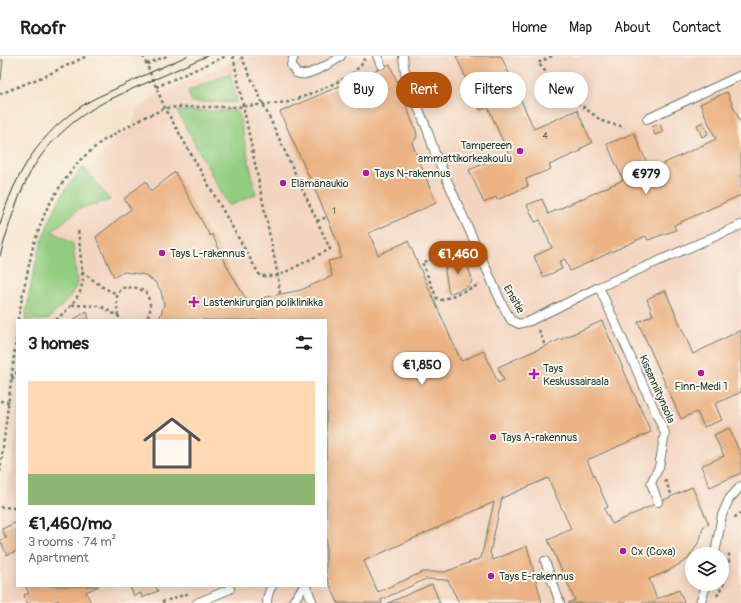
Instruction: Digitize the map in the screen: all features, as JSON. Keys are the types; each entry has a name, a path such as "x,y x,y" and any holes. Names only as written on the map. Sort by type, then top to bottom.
{"lane":[{"path":"294,56 291,65 296,73 300,74 306,74 335,62 341,56"},
{"path":"377,56 381,65"},
{"name":"Ensitie","path":"403,56 405,73 435,153 502,304 511,320 519,324 530,321 599,287 741,225"},
{"path":"646,119 741,75"},
{"name":"Kissanniitynsola","path":"599,287 664,433 659,467 651,483 658,502"},
{"path":"716,547 722,515 729,499 741,486"},
{"path":"545,561 560,603"},
{"path":"267,603 271,587"},
{"path":"292,603 304,587"},
{"path":"305,587 313,603"},
{"path":"197,603 230,589"},
{"path":"700,603 704,591"}],"path":[{"path":"0,94 47,75 87,56"},
{"path":"144,56 166,108 260,276 278,276 330,249 241,56"},
{"path":"147,64 167,56"},
{"path":"156,87 226,56"},
{"path":"233,56 278,276 280,295"},
{"path":"18,319 33,246 46,210 61,185 79,161 101,142 130,124 166,108 244,106 289,102 318,91 350,76 364,62 364,56"},
{"path":"552,56 538,62 561,89 602,120 611,124 625,127"},
{"path":"317,221 327,217"},
{"path":"57,319 72,305 80,292 83,281 78,228"},
{"path":"475,243 440,258 422,262 438,299 442,300 479,285 476,278"},
{"path":"82,272 104,288 117,294"},
{"path":"118,316 116,306 117,294 123,288 134,287 146,292 150,302 150,312 146,319"},
{"path":"72,305 100,306 121,319"},
{"path":"534,319 545,346"},
{"path":"0,472 16,340"},
{"path":"11,379 16,373"},
{"path":"0,401 8,402"},
{"path":"0,507 16,508"},
{"path":"162,602 192,592"}],"shaded area":[{"name":"Tays Keskussairaala","path":"246,56 741,56 741,603 0,603 0,516 12,466 16,435 16,587 327,587 327,319 31,319 39,258 64,199 115,139 131,129 138,108 154,97"}],"green space":[{"path":"230,73 237,102 192,102 188,91"},
{"path":"177,111 238,111 256,194 229,206"},
{"path":"83,166 110,200 80,208 52,231 73,244 77,284 70,297 48,319 25,319 31,285 44,234 59,201"}],"building":[{"path":"456,56 501,56 508,72 463,72"},
{"path":"0,60 3,60 1,80 0,80"},
{"path":"390,64 396,79 396,108 407,108 417,136 412,143 436,203 369,233 378,255 408,241 461,361 484,351 498,383 504,380 498,367 602,321 651,432 587,460 608,507 604,509 612,524 692,487 709,524 703,527 700,540 696,547 685,547 685,561 670,570 649,579 657,599 679,590 684,602 683,603 568,603 575,600 548,540 571,529 548,478 502,498 490,553 493,560 527,546 542,603 459,603 448,580 426,579 381,600 382,603 338,603 327,578 327,319 159,319 164,305 161,291 155,282 145,275 134,273 124,272 114,277 96,237 131,209 124,199 146,181 151,192 175,172 210,236 212,234 229,270 247,301 301,290 332,276 328,261 341,258 339,246 280,112 339,86 339,108 388,108 388,72 372,72","holes":["494,502 481,558 445,572 423,572 378,592 364,561"]},
{"path":"727,92 741,124 741,195 674,225 676,230 648,240 646,236 570,271 565,259 559,262 562,269 543,277 534,256 552,248 540,220 535,222 527,205 542,199 548,214 623,180 607,144 634,133 650,170 716,139 700,104"},
{"path":"488,108 525,108 534,129 577,110 592,143 580,149 581,151 549,165 551,169 526,179 528,186 497,200 496,197 484,203 469,170 508,153"},
{"path":"703,122 708,134 702,137 697,125"},
{"path":"660,124 663,132 655,135 652,127"},
{"path":"463,255 472,281 469,286 449,294 445,271 446,265"},
{"name":"Finn-Medi 1","path":"665,290 693,354 741,330 741,392 715,404 722,420 704,427 697,412 681,419 638,322 653,315 647,299"},
{"path":"87,311 89,319 75,319"},
{"path":"729,428 741,455 741,473 710,487 701,466 724,456 714,435"},
{"path":"16,522 16,551 7,555 0,540 6,538 2,529"},
{"path":"432,584 440,603 388,603"},
{"path":"26,587 97,587 86,592 91,603 60,603 58,600 51,603 27,603 24,595 29,593"},
{"path":"130,587 156,587 158,591 142,598 141,593 134,596"}],"tram line":[{"path":"0,225 13,189 31,156 42,141 69,115 92,100 187,56"},
{"path":"0,256 13,214 30,173 46,149 66,128 102,103 207,56"}],"place":[{"name":"Tampereen ammattikorkeakoulu","path":"520,151"},
{"name":"Tays N-rakennus","path":"366,173"},
{"name":"Elämänaukio","path":"283,183"},
{"name":"Tays L-rakennus","path":"162,253"},
{"name":"Lastenkirurgian poliklinikka","path":"194,302"},
{"name":"Finn-Medi 1","path":"701,373"},
{"name":"Tays Keskussairaala","path":"534,374"},
{"name":"Tays A-rakennus","path":"493,437"},
{"name":"Cx (Coxa)","path":"623,551"},
{"name":"Tays E-rakennus","path":"491,576"}]}
